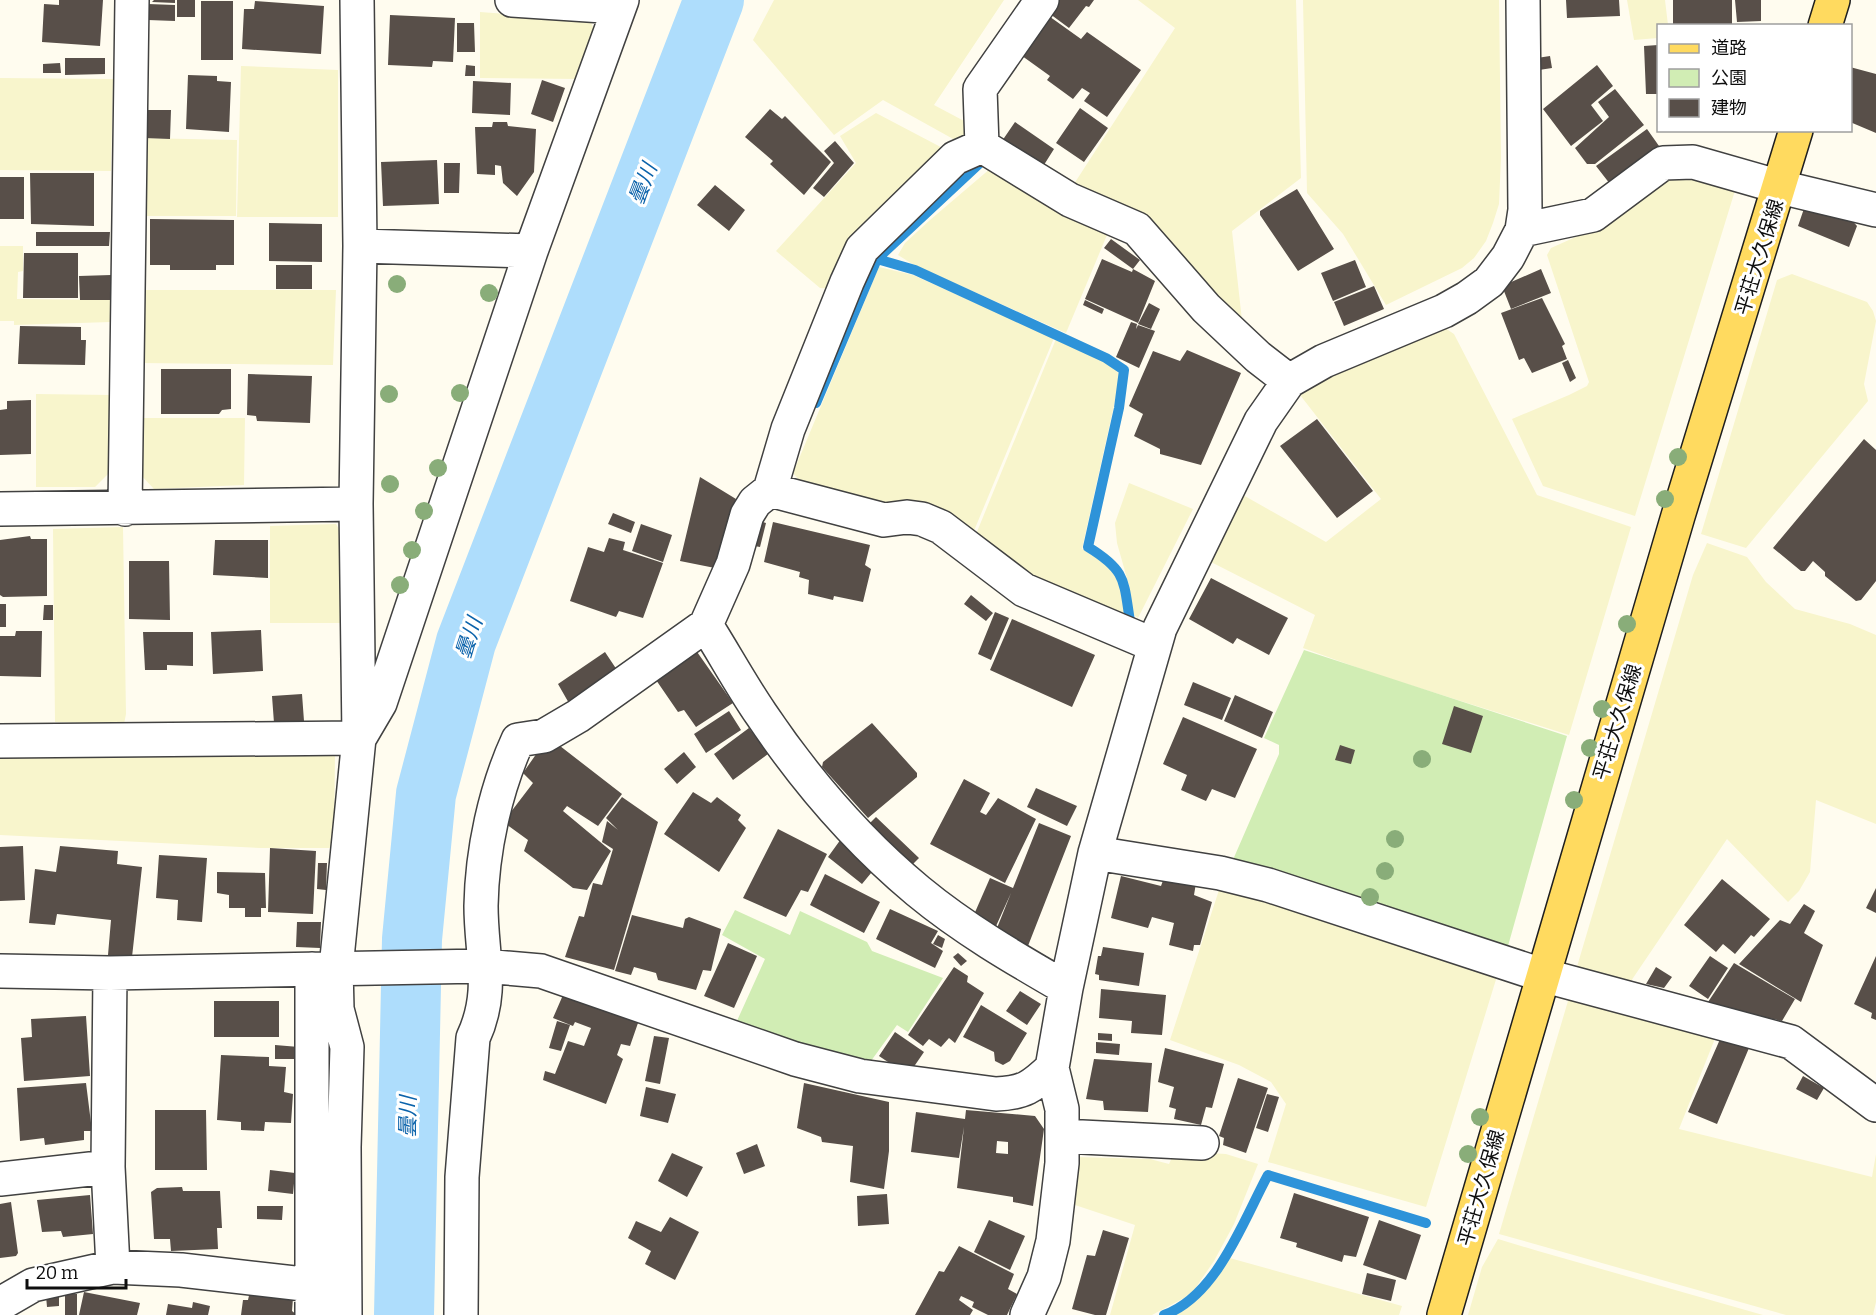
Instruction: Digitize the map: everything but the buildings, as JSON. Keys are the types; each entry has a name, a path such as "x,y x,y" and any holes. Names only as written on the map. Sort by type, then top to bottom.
{"main road":[{"path":"1826,24 1833,0"},
{"name":"平荘大久保線","path":"1444,1315 1675,527 1795,132"}],"street":[{"path":"124,509 132,0"},
{"path":"0,1304 33,1285 113,1267 180,1270 312,1300 324,969 359,738 356,504 360,246 357,0"},
{"path":"359,738 381,703 531,251 620,4 512,0"},
{"path":"982,146 980,89 1042,0"},
{"path":"1027,1315 1044,1277 1053,1241 1062,1136 1062,1109 1052,1068 1066,988 1095,853 1160,627 1261,421 1289,381 1323,362 1444,311 1467,298 1489,282 1508,257 1522,230 1526,120 1523,0"},
{"path":"982,146 1070,200 1137,229 1206,308 1258,357 1289,381"},
{"path":"461,1315 462,1177 473,1038 483,1018 487,995 481,906 485,861 503,780 518,740 544,735 578,716 706,625 733,564 747,515 755,502 770,490 788,429 846,282 862,249 955,158 982,146"},
{"path":"1522,230 1593,215 1663,163 1694,162 1780,187 1876,210"},
{"path":"360,246 531,251"},
{"path":"770,490 884,520 907,517 922,519 941,527 1024,590 1154,645"},
{"path":"0,509 356,504"},
{"path":"706,625 762,716 805,773 856,832 917,890 984,940 1066,988"},
{"path":"0,741 359,738"},
{"path":"1095,853 1220,873 1268,885 1542,975 1791,1042 1875,1102"},
{"path":"0,971 110,973 484,966 541,971 795,1059 860,1076 996,1094 1017,1093 1034,1085 1052,1068"},
{"path":"324,969 347,1047 344,1147 345,1315"},
{"path":"110,973 108,1167 113,1267"},
{"path":"1062,1136 1202,1143"},
{"path":"0,1179 108,1167"}],"shaded area":[{"path":"774,0 1004,0 934,105 966,122 970,136 964,145 883,100 834,135 753,40"},
{"path":"1138,0 1296,0 1301,178 1232,231 1242,320 1072,187 1175,28"},
{"path":"1303,0 1499,0 1501,158 1499,204 1493,223 1486,241 1474,258 1462,268 1386,305 1343,234 1307,193"},
{"path":"1627,0 1665,0 1668,24 1657,24 1657,38 1634,40"},
{"path":"480,12 590,20 596,35 579,79 480,78"},
{"path":"241,66 338,70 338,217 237,217"},
{"path":"0,78 113,79 111,171 0,170"},
{"path":"876,113 954,154 833,289 820,288 776,251 856,163 840,136"},
{"path":"140,138 237,140 236,216 139,216"},
{"path":"991,168 1063,205 1107,235 1066,333 914,265 898,255 905,243"},
{"path":"1670,171 1737,184 1635,516 1543,486 1512,419 1569,395 1587,386 1589,382 1547,255 1551,248 1589,231"},
{"path":"0,246 23,246 23,271 18,272 17,299 111,300 111,322 14,325 14,321 0,321"},
{"path":"879,267 913,275 1054,338 971,538 807,489 793,473"},
{"path":"1792,274 1867,302 1873,311 1876,321 1864,384 1868,401 1746,548 1701,534 1777,280"},
{"path":"140,290 336,290 333,365 139,363"},
{"path":"1445,328 1454,334 1537,495 1631,527 1569,735 1375,674 1303,648 1315,615 1211,562 1243,495 1326,542 1381,499 1300,395 1318,382"},
{"path":"1056,339 1111,365 1119,374 1119,383 1082,549 1113,566 1120,580 1126,626 1025,578 974,539"},
{"path":"36,394 111,395 109,473 95,487 36,487"},
{"path":"138,418 245,418 244,485 154,489 139,473"},
{"path":"1129,483 1193,509 1138,618 1130,612 1130,589 1117,543 1115,523"},
{"path":"336,524 344,538 342,623 270,623 270,526"},
{"path":"123,527 126,714 124,724 55,722 53,529"},
{"path":"1707,543 1747,557 1766,582 1795,609 1850,624 1876,635 1876,824 1816,800 1810,872 1799,891 1788,902 1727,839 1629,984 1576,970 1693,575"},
{"path":"335,752 334,848 261,848 0,835 0,755"},
{"path":"1220,887 1498,973 1426,1207 1268,1162 1286,1104 1271,1082 1239,1065 1170,1040"},
{"path":"1575,999 1716,1036 1679,1129 1872,1177 1876,1154 1876,1302 1873,1315 1786,1315 1499,1234 1568,1001"},
{"path":"1175,1151 1226,1154 1258,1164 1234,1224 1214,1261 1194,1290 1152,1315 1110,1315 1135,1225 1069,1203 1076,1157 1150,1159 1169,1164"},
{"path":"1498,1239 1763,1315 1468,1315 1482,1267"},
{"path":"1226,1257 1402,1306 1399,1315 1170,1315 1201,1295"}],"green space":[{"path":"1304,650 1567,736 1508,946 1280,873 1232,862 1279,754 1279,745 1264,738"},
{"path":"735,910 790,935 800,911 867,942 872,951 943,978 908,1032 897,1025 871,1061 819,1049 736,1023 765,959 722,935"}],"waterway":[{"name":"曇川","path":"404,1315 412,939 426,794 466,642 714,0"},
{"path":"816,403 877,259 982,161"},
{"path":"877,259 915,270 1106,358 1124,370 1119,408 1088,547 1118,571 1125,589 1131,627"},
{"path":"1164,1315 1183,1305 1199,1292 1214,1274 1238,1235 1268,1175 1426,1223"}]}
